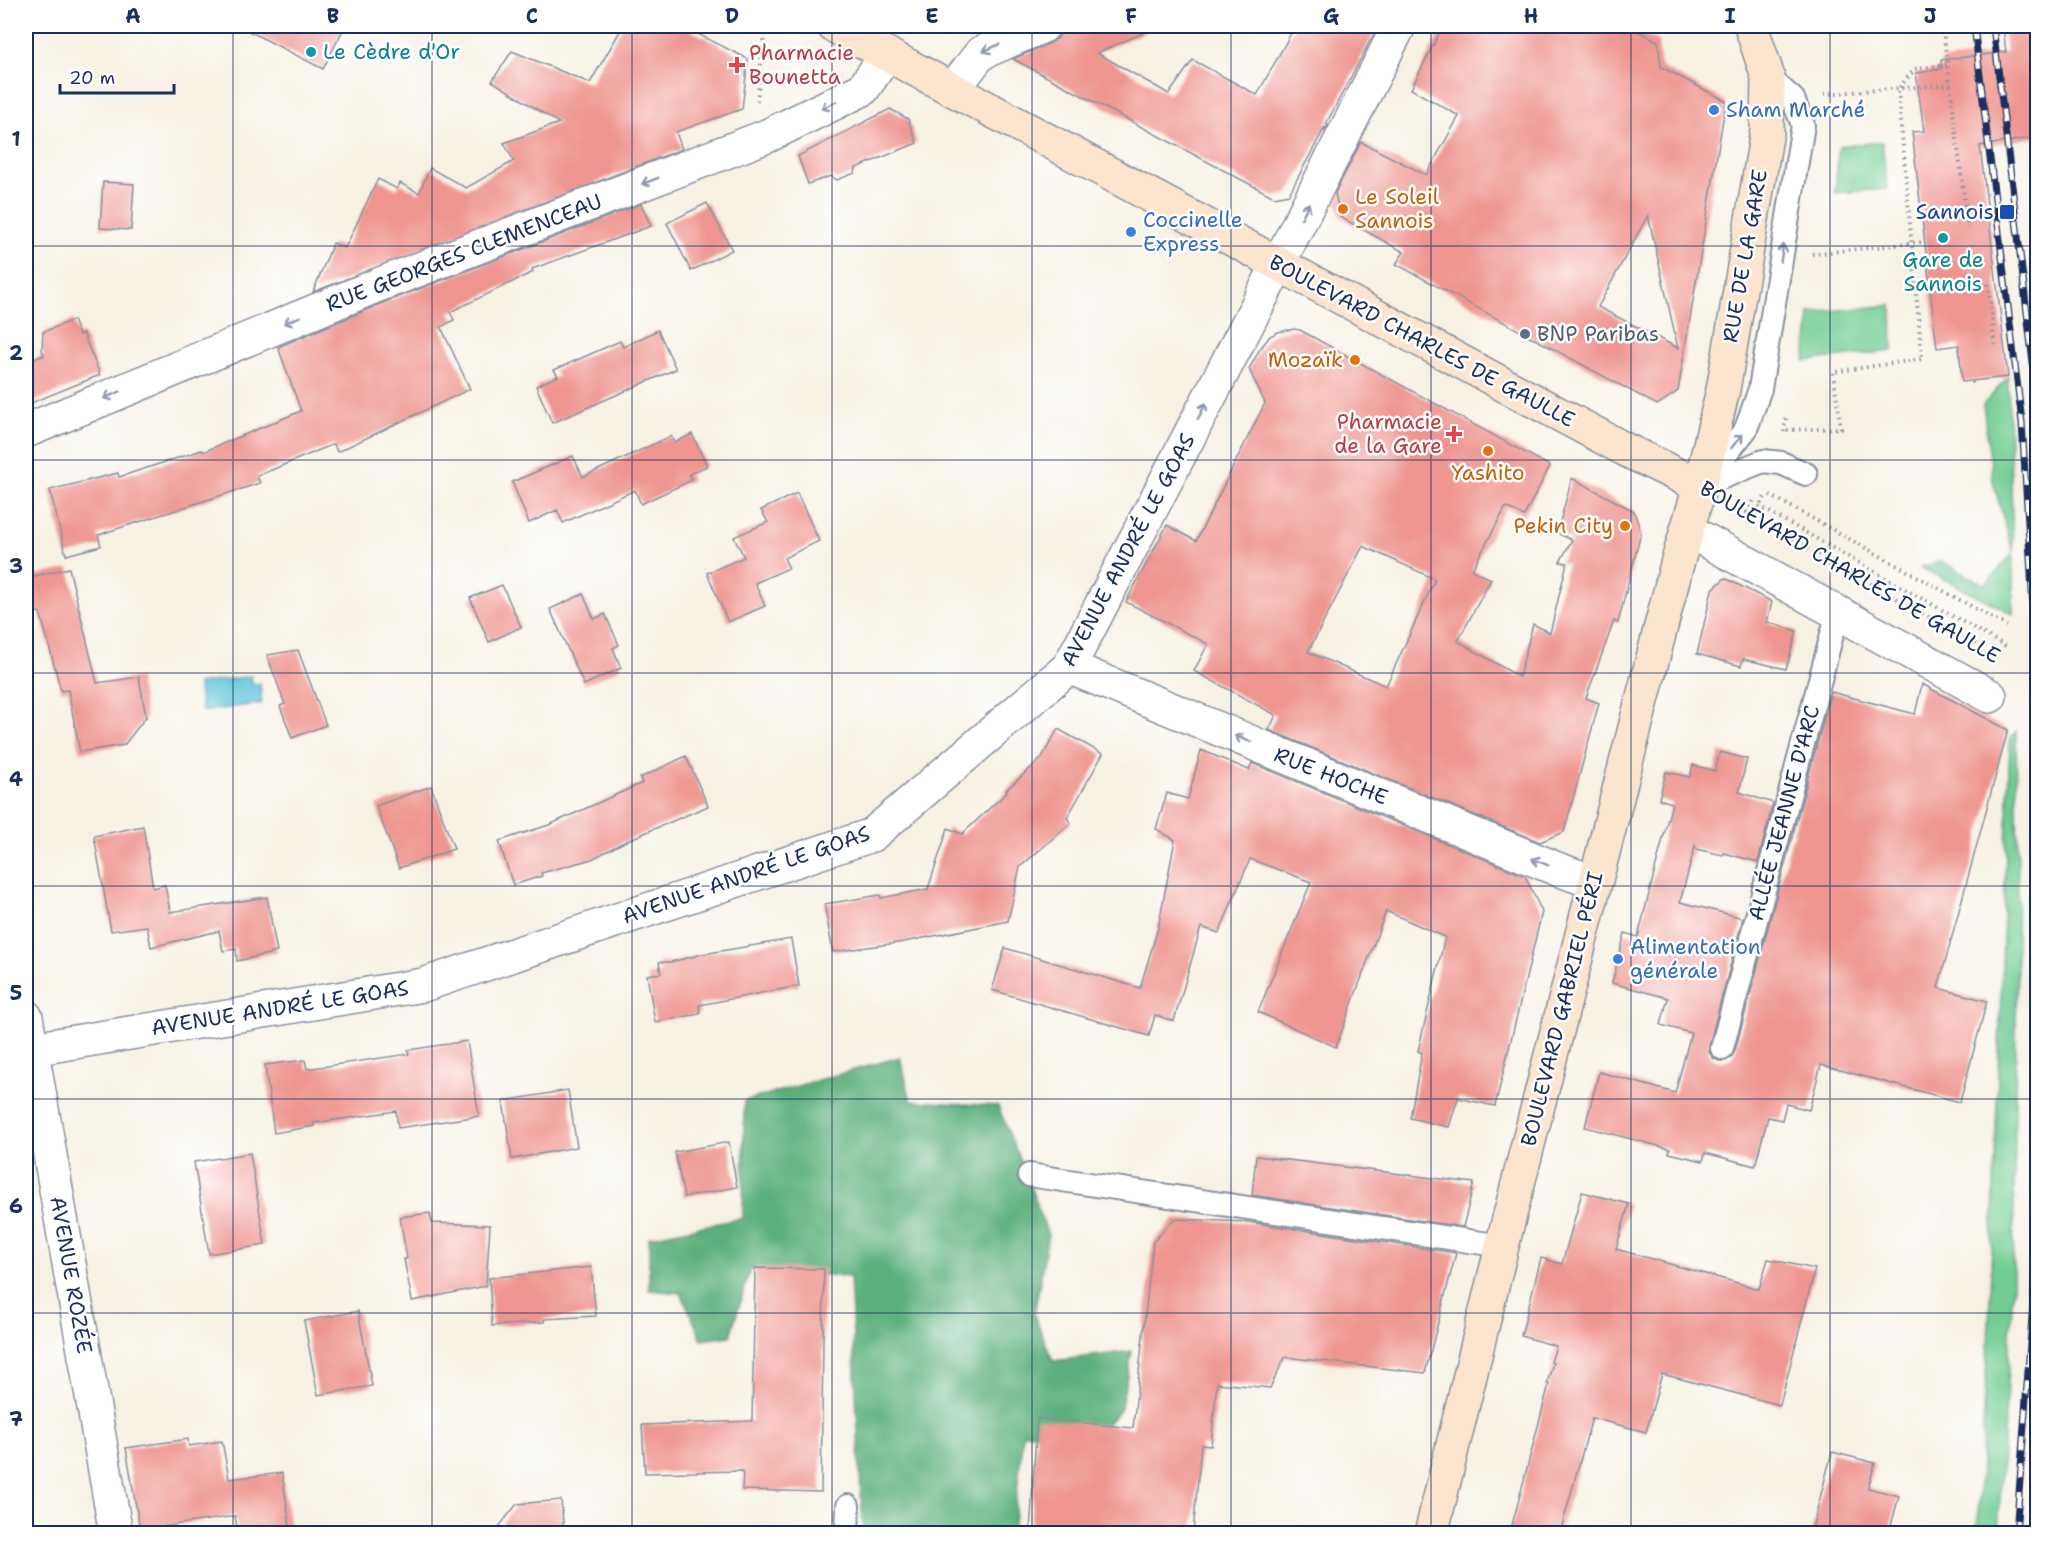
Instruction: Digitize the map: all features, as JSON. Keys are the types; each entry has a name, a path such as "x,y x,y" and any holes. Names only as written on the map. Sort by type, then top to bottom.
{"main road":[{"name":"BOULEVARD CHARLES DE GAULLE","path":"834,26 1626,450 1700,486"},
{"name":"RUE DE LA GARE","path":"1700,486 1722,390 1765,143 1768,77 1751,26"},
{"name":"BOULEVARD GABRIEL PÉRI","path":"1431,1533 1594,882 1700,486"}],"street":[{"path":"953,89 981,53 1043,26"},
{"name":"AVENUE ANDRÉ LE GOAS","path":"32,1049 423,985 872,835 1069,668 1399,26"},
{"name":"RUE GEORGES CLEMENCEAU","path":"26,431 378,285 767,136 862,89 887,54"},
{"name":"BOULEVARD CHARLES DE GAULLE","path":"1687,530 1990,696"},
{"name":"RUE HOCHE","path":"1069,668 1557,869 1594,882"},
{"name":"AVENUE ROZÉE","path":"26,1017 116,1533"}],"lane":[{"path":"1700,486 1763,461 1781,463 1806,474"},
{"name":"ALLÉE JEANNE D'ARC","path":"1722,1048 1838,612"},
{"path":"1029,1175 1502,1246"},
{"path":"847,1533 848,1506"}],"path":[{"path":"767,136 756,106 764,35 768,26"},
{"path":"1944,37 1952,84 1968,228"},
{"path":"1785,430 1841,428 1833,372 1922,358 1898,89 1915,69 1947,65"},
{"path":"1816,89 1823,94 1952,84"},
{"path":"1809,254 1923,242"},
{"path":"1988,284 1995,346"},
{"path":"1972,382 1973,388"},
{"path":"1784,440 1786,412"},
{"name":"BOULEVARD CHARLES DE GAULLE","path":"1700,486 1987,650"},
{"path":"1732,554 1752,516 1773,486"},
{"path":"1767,493 2007,626"},
{"path":"1759,506 2009,648"}],"green space":[{"path":"1882,142 1887,189 1835,193 1839,146"},
{"path":"1892,305 1893,351 1805,361 1810,313"},
{"path":"2008,377 2013,553 1993,481 1983,405"},
{"path":"2013,553 2013,614 1920,567 1941,561 1985,585"},
{"path":"2016,731 2018,869 2013,1287 1998,1533 1977,1534 1989,1323 2010,739"},
{"path":"900,1057 911,1101 998,1106 1048,1235 1034,1315 1053,1361 1132,1351 1120,1411 1099,1431 1023,1433 1013,1533 863,1533 850,1277 751,1268 730,1336 702,1340 681,1293 649,1290 649,1237 743,1218 744,1101"}],"water":[{"path":"251,676 252,684 260,683 262,703 202,712 198,684"}],"building":[{"name":"Le Cèdre d'Or","path":"239,26 345,26 323,69"},
{"path":"623,26 682,26 748,59 742,109 676,132 682,149 313,292 333,243 345,248 378,179 397,189 400,183 419,193 430,168 466,188 514,161 504,143 559,123 492,81 512,51 590,83"},
{"path":"1077,26 1159,26 1097,53 1169,94 1193,60 1257,95 1295,26 1378,26 1326,124 1328,125 1289,194 1274,197 1013,59 1050,43 1058,38 1060,33"},
{"path":"1443,26 1628,26 1658,41 1661,67 1726,101 1678,391 1657,405 1396,264 1404,252 1340,217 1335,193 1361,142 1426,175 1459,116 1411,89","holes":["1648,215 1678,348 1598,307"]},
{"path":"2003,26 2037,26 2037,137 1980,146 2008,377 1962,382 1959,345 1937,348 1912,132 1924,131 1916,73 1942,69 1941,60 2006,52"},
{"path":"890,109 908,119 917,143 856,168 855,173 837,180 831,176 808,184 798,156"},
{"path":"103,182 134,184 131,230 100,228"},
{"path":"707,203 732,250 691,271 667,223"},
{"path":"641,204 651,226 532,269 533,272 450,312 454,320 441,327 470,389 337,452 334,444 257,476 260,483 98,535 101,546 66,555 50,490 118,473 119,477 202,450 203,452 301,411 278,347 385,302"},
{"path":"73,320 79,335 83,333 100,375 26,405 26,362 44,355 43,332"},
{"path":"658,330 676,369 552,423 536,386 558,376 554,370 620,341 623,347"},
{"path":"1300,330 1550,466 1524,516 1506,507 1472,570 1491,579 1458,641 1519,677 1533,624 1550,633 1567,563 1560,562 1572,540 1557,533 1572,478 1634,511 1641,533 1618,623 1614,621 1586,698 1599,703 1564,832 1540,842 1269,730 1276,715 1194,671 1208,644 1126,602 1167,525 1196,541 1265,403 1249,369 1270,336 1278,332","holes":["1363,546 1435,579 1386,686 1308,652"]},
{"path":"692,434 707,466 689,474 692,480 641,504 635,490 563,523 557,510 529,523 512,482 573,456 583,477 671,436 674,443"},
{"path":"797,493 819,541 784,558 789,568 755,583 765,606 728,622 707,573 744,557 734,537 768,522 761,510"},
{"path":"69,568 97,683 139,677 146,717 124,745 80,752 68,690 61,691 40,612 26,614 26,578"},
{"path":"1725,578 1772,602 1767,622 1797,631 1786,669 1743,659 1741,666 1697,654 1712,590"},
{"path":"502,585 521,627 489,642 470,598"},
{"path":"583,594 594,619 605,614 619,645 613,648 621,668 584,685 550,609"},
{"path":"298,650 326,725 292,738 280,706 285,704 267,655"},
{"path":"1922,684 2008,730 1938,988 1987,1001 1960,1102 1821,1065 1809,1110 1786,1104 1782,1120 1768,1117 1755,1166 1705,1153 1703,1161 1669,1153 1670,1149 1585,1127 1599,1072 1675,1093 1691,1033 1661,1025 1668,998 1612,983 1625,933 1638,937 1672,803 1659,799 1666,772 1690,777 1693,765 1715,771 1720,752 1747,759 1739,792 1773,803 1758,862 1724,853 1723,855 1696,849 1695,846 1680,902 1743,918 1709,1045 1709,1052 1713,1058 1725,1061 1731,1058 1735,1051 1831,692 1915,714"},
{"path":"1058,729 1103,754 1067,818 1071,823 1020,867 1008,921 904,942 833,952 824,904 880,895 881,898 928,889 948,828 962,834 1041,759"},
{"path":"1201,750 1249,770 1252,763 1525,876 1542,912 1495,1106 1458,1098 1449,1127 1410,1118 1422,1053 1418,1051 1445,937 1386,911 1336,1047 1258,1012 1311,882 1250,859 1219,933 1201,927 1174,1021 1155,1015 1149,1036 992,990 1005,948 1140,988 1158,928 1175,840 1156,829 1167,793 1188,799"},
{"path":"686,756 708,806 628,840 592,859 541,873 542,876 513,885 499,841 549,825 642,783 640,778"},
{"path":"431,786 454,849 399,868 376,806"},
{"path":"143,826 153,888 165,885 170,912 267,897 277,952 237,961 236,949 223,951 219,931 151,947 147,926 111,931 94,836"},
{"path":"791,939 799,986 699,1005 700,1014 655,1022 647,975 661,973 659,962 671,962 703,954"},
{"path":"467,1041 479,1116 398,1128 396,1111 314,1123 314,1126 274,1133 265,1065 305,1060 307,1069 409,1054 408,1050"},
{"path":"568,1090 577,1147 512,1159 503,1101"},
{"path":"729,1142 737,1187 684,1197 675,1152"},
{"path":"250,1153 265,1245 209,1254 194,1162"},
{"path":"1256,1156 1474,1183 1463,1227 1252,1195"},
{"path":"1582,1192 1629,1204 1616,1249 1759,1289 1768,1259 1815,1269 1780,1405 1662,1374 1646,1432 1592,1418 1560,1533 1510,1533 1549,1384 1547,1384 1553,1363 1551,1362 1556,1346 1521,1336 1541,1258 1562,1264"},
{"path":"430,1213 432,1223 490,1225 486,1286 412,1301 404,1259 407,1259 400,1217"},
{"path":"1174,1219 1248,1222 1456,1253 1425,1373 1285,1357 1270,1388 1217,1383 1211,1446 1201,1445 1193,1533 1030,1533 1037,1418 1133,1428 1153,1242"},
{"path":"591,1267 596,1316 544,1319 544,1322 492,1326 489,1278"},
{"path":"755,1268 824,1269 821,1492 742,1490 743,1471 645,1473 642,1425 752,1421"},
{"path":"358,1311 372,1386 318,1395 304,1321"},
{"path":"188,1439 189,1446 222,1441 229,1479 282,1473 291,1533 238,1533 235,1516 140,1530 126,1448"},
{"path":"1832,1452 1875,1463 1868,1488 1899,1496 1889,1533 1811,1533"},
{"path":"561,1500 564,1533 494,1533 517,1504"}],"railway":[{"path":"1974,26 2022,422 2038,692"},
{"path":"1993,26 2038,405"},
{"path":"2016,1534 2034,1290 2038,1129"}],"place":[{"name":"Le Cèdre d'Or","path":"311,52"},
{"name":"Pharmacie Bounetta","path":"737,65"},
{"name":"Sham Marché","path":"1714,110"},
{"name":"Le Soleil Sannois","path":"1343,209"},
{"name":"Sannois","path":"2007,212"},
{"name":"Coccinelle Express","path":"1131,232"},
{"name":"Gare de Sannois","path":"1943,238"},
{"name":"BNP Paribas","path":"1525,334"},
{"name":"Mozaïk","path":"1355,360"},
{"name":"Pharmacie de la Gare","path":"1454,434"},
{"name":"Yashito","path":"1488,451"},
{"name":"Pekin City","path":"1625,526"},
{"name":"Alimentation générale","path":"1618,959"}]}
